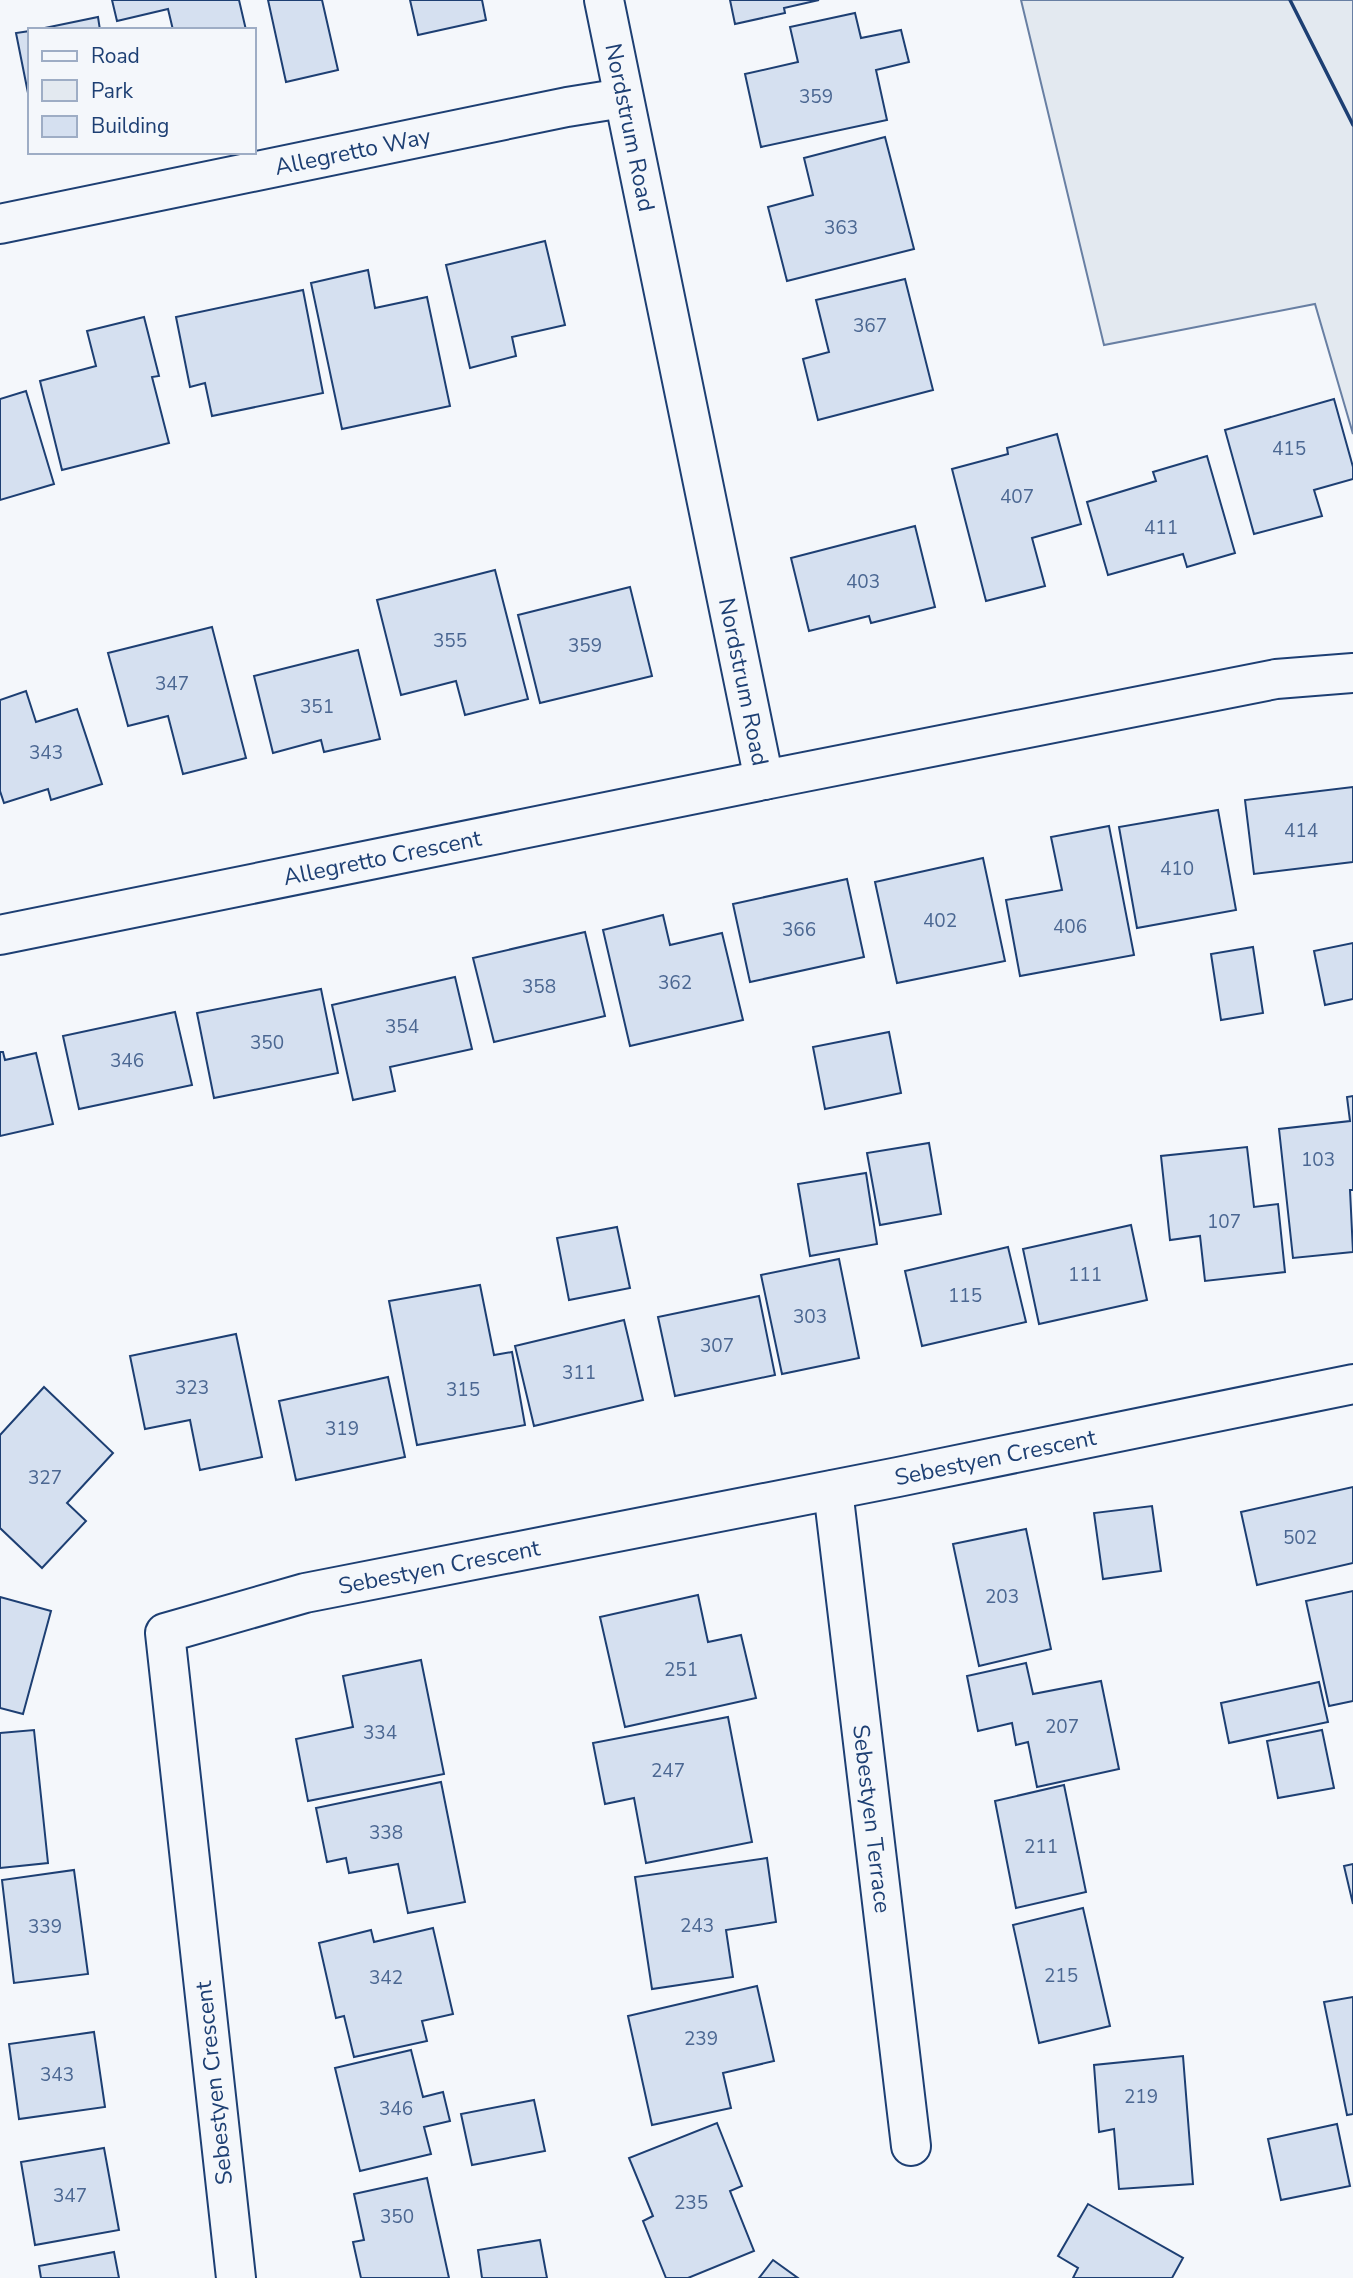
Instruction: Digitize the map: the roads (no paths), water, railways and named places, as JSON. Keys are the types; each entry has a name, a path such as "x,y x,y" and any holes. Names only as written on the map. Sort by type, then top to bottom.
{"street":[{"name":"Nordstrum Road","path":"604,0 764,780 1276,679 1353,673"},
{"name":"Allegretto Way","path":"0,224 553,109 623,98"},
{"name":"Allegretto Crescent","path":"0,935 764,780"},
{"name":"Sebestyen Crescent","path":"236,2278 165,1633 306,1593 833,1490 1353,1384"},
{"name":"Sebestyen Terrace","path":"833,1490 911,2146"}]}
